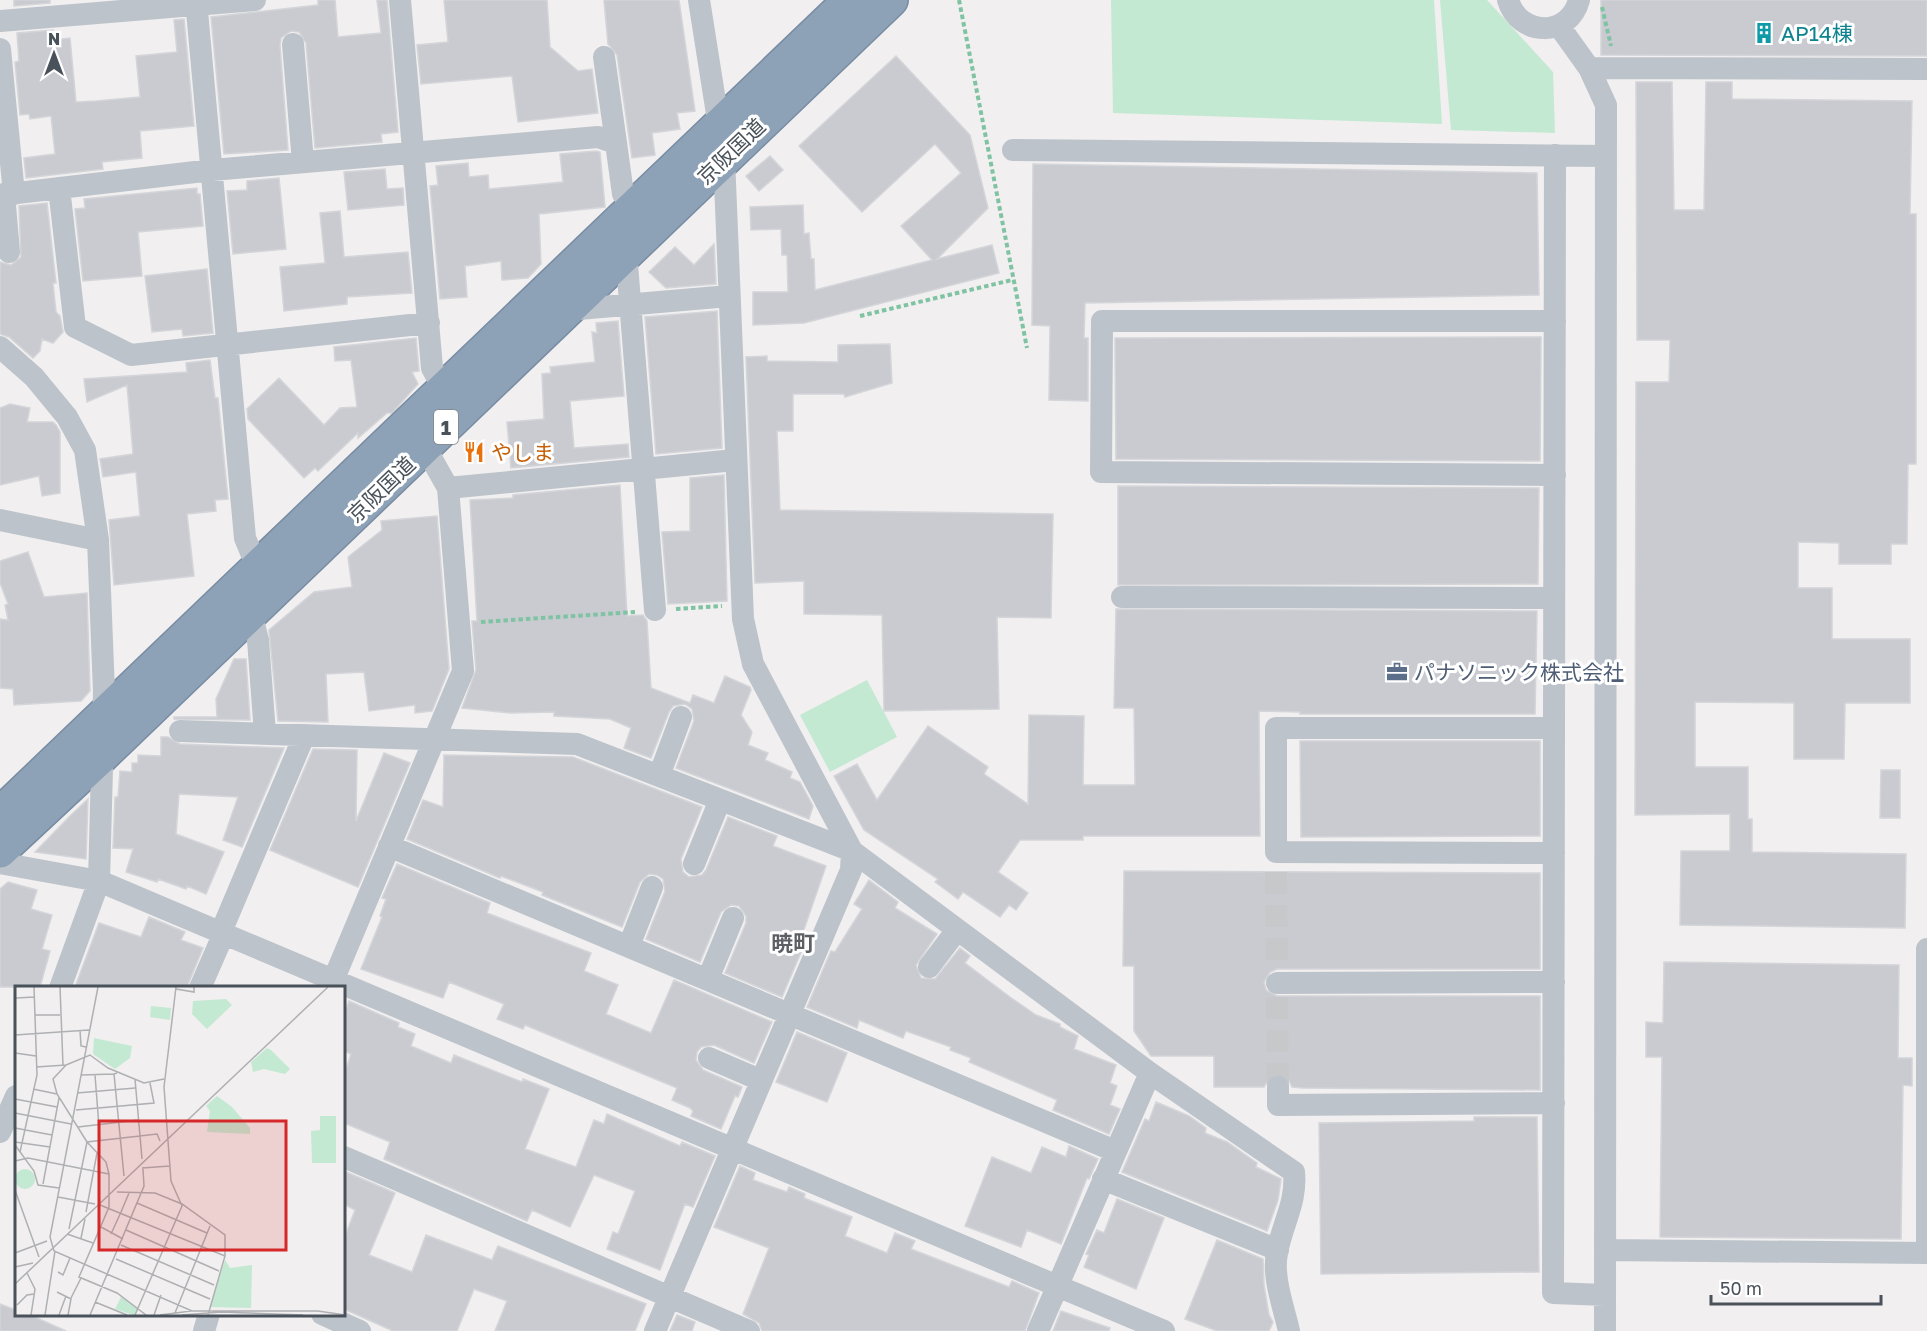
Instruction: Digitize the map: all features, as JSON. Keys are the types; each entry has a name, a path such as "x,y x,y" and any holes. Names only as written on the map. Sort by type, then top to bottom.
{"highway":[{"name":"京阪国道","path":"0,814 103,718 257,567 850,0"},
{"name":"京阪国道","path":"0,851 891,0"}],"street":[{"path":"0,21 255,0"},
{"path":"400,0 432,368 444,390"},
{"path":"655,1331 850,870 852,851 753,664 742,605 724,158 699,0"},
{"path":"1508,0 1517,18 1526,25 1548,29 1559,26 1569,19 1579,0"},
{"path":"197,3 245,538 257,567"},
{"path":"1559,26 1589,68 1606,105 1605,1331"},
{"path":"293,44 303,162"},
{"path":"0,49 9,252"},
{"path":"604,57 623,194 632,207"},
{"path":"1589,68 1927,69"},
{"path":"6,194 212,170 413,151 598,137 616,143"},
{"path":"1012,150 1606,156"},
{"path":"1556,155 1553,598 1553,1293 1605,1295"},
{"path":"59,188 75,327 131,355 429,324"},
{"path":"626,252 655,610"},
{"path":"567,310 729,296"},
{"path":"1555,321 1102,321 1101,472 1555,475"},
{"path":"0,346 34,377 67,417 86,450 98,540 104,692 99,881 60,986"},
{"path":"0,863 99,881 223,933 332,983 436,740 463,671 448,488 425,447"},
{"path":"448,488 735,460"},
{"path":"0,520 98,540"},
{"path":"1122,597 1553,598"},
{"path":"251,613 258,640 265,734"},
{"path":"659,776 681,717"},
{"path":"1554,728 1276,728 1276,862 1554,853"},
{"path":"180,731 577,744 852,851 1150,1073 1294,1172 1296,1191 1278,1250 1279,1288 1289,1331"},
{"path":"200,986 304,736"},
{"path":"694,864 720,800"},
{"path":"390,846 1115,1151"},
{"path":"629,946 652,887"},
{"path":"708,979 733,918"},
{"path":"929,967 957,930"},
{"path":"1605,1250 1927,1253 1927,949"},
{"path":"1277,982 1554,982"},
{"path":"345,988 732,1147 1164,1331"},
{"path":"709,1058 760,1080"},
{"path":"1038,1331 1102,1179 1150,1073"},
{"path":"1278,1087 1278,1105 1554,1103"},
{"path":"0,1132 15,1098"},
{"path":"345,1157 749,1331"},
{"path":"1102,1179 1278,1250"},
{"path":"204,1331 208,1316"},
{"path":"326,1316 360,1331"}],"path":[{"path":"959,0 1027,348"},
{"path":"1600,0 1614,56"},
{"path":"860,316 1012,280"},
{"path":"459,624 742,605"}],"green space":[{"path":"1111,0 1434,0 1442,124 1113,113"},
{"path":"1440,0 1487,0 1553,72 1555,133 1451,130"},
{"path":"867,680 897,737 830,772 800,715"}],"building":[{"path":"14,0 50,0 50,3 14,6"},
{"path":"318,0 335,0 338,37 381,33 377,0 387,0 398,132 381,134 382,142 315,148 306,43 299,32 291,31 281,38 280,45 288,150 224,154 211,17 318,5"},
{"path":"444,0 547,0 550,47 578,71 592,69 598,113 518,122 512,76 421,84 417,45 448,42"},
{"path":"604,0 679,0 695,111 677,113 680,129 652,133 655,155 632,158 617,55 608,44"},
{"name":"AP14棟","path":"1601,0 1927,0 1927,56 1601,55"},
{"path":"184,19 194,126 140,131 142,158 102,162 103,169 26,178 24,158 55,154 51,116 30,119 29,114 20,115 15,62 19,61 17,33 53,30 54,40 70,38 76,102 96,101 140,97 136,56 177,52 174,20"},
{"path":"896,56 970,135 988,208 937,259 992,245 999,273 804,323 753,325 753,292 788,292 787,255 782,255 781,229 751,230 750,207 803,205 804,234 809,233 811,259 814,259 815,290 932,260 901,226 961,173 935,144 862,212 799,146"},
{"path":"1636,82 1672,82 1674,210 1704,210 1706,82 1732,82 1732,99 1912,101 1910,214 1916,214 1916,464 1908,464 1907,544 1891,544 1891,564 1839,564 1839,543 1798,542 1798,588 1832,588 1832,639 1910,639 1910,703 1845,703 1844,759 1794,759 1794,703 1695,702 1695,767 1748,767 1748,819 1752,819 1752,852 1906,854 1905,928 1680,925 1681,851 1730,851 1730,814 1635,815 1636,382 1669,382 1670,340 1637,340"},
{"path":"600,152 605,207 539,214 541,264 528,278 502,280 501,261 465,266 467,297 440,299 430,186 438,185 436,166 468,163 469,177 488,175 489,189 563,182 560,154"},
{"path":"770,156 783,170 759,191 746,176"},
{"path":"1033,164 1537,173 1539,295 1085,303 1084,338 1088,338 1088,401 1049,400 1050,326 1032,325"},
{"path":"385,169 387,189 403,188 404,205 348,210 344,172"},
{"path":"279,178 286,249 233,254 227,191 247,190 247,181"},
{"path":"197,188 197,194 200,194 203,226 138,232 142,276 83,281 75,209 85,208 84,199"},
{"path":"47,203 56,283 53,283 56,312 60,316 63,332 53,343 42,339 40,351 33,358 9,337 0,334 0,262 11,265 21,257 19,206"},
{"path":"340,211 344,257 408,252 412,293 347,297 347,304 284,311 280,267 325,263 320,213"},
{"path":"714,244 716,284 666,288 649,272 675,247 694,265"},
{"path":"207,269 213,333 183,336 182,329 152,332 145,276"},
{"path":"717,311 722,448 656,454 645,317"},
{"path":"618,321 624,396 570,401 574,448 628,444 629,457 511,468 507,422 544,419 542,374 551,373 550,367 595,362 592,332 597,333 596,323"},
{"path":"1541,337 1540,461 1116,459 1115,338"},
{"path":"416,338 419,371 412,372 418,384 392,413 387,413 358,438 358,433 318,471 315,468 304,478 248,419 247,409 279,378 324,425 340,408 357,407 351,360 335,361 334,347"},
{"path":"890,344 892,383 845,397 844,394 793,394 793,431 777,431 780,510 1053,514 1051,618 997,617 999,709 884,711 882,615 804,614 804,581 755,583 746,357 767,356 767,361 838,362 838,345"},
{"path":"210,360 215,398 218,398 228,499 215,500 216,511 187,514 194,576 114,585 109,520 140,516 136,472 103,477 100,459 133,454 127,385 87,402 84,379 187,372 186,363"},
{"path":"10,404 30,408 27,422 53,422 60,432 60,493 42,496 39,476 0,485 0,408"},
{"path":"724,475 727,601 668,604 662,532 690,531 690,478"},
{"path":"620,485 627,616 643,615 647,621 651,688 690,703 693,695 714,703 725,676 750,687 751,690 741,715 752,732 748,745 768,753 765,760 792,772 790,778 800,782 813,806 809,819 676,768 694,721 692,709 685,704 673,706 669,712 651,758 624,748 631,728 610,719 554,716 554,712 511,713 462,708 476,670 472,621 477,621 470,500 513,498 513,495"},
{"path":"1118,486 1539,488 1538,584 1118,585"},
{"path":"437,516 449,669 432,711 415,713 415,705 369,711 364,672 326,674 328,722 278,721 269,630 314,592 352,587 348,557 382,530 381,521"},
{"path":"28,552 44,597 87,593 90,691 81,701 14,705 13,689 0,688 0,619 8,620 5,605 8,604 0,583 0,561"},
{"path":"1116,609 1537,611 1535,714 1300,714 1300,712 1259,711 1260,836 1083,836 1083,840 1020,840 998,872 1028,893 1016,910 1009,905 1000,917 963,892 958,899 935,882 938,879 864,830 834,776 857,764 877,800 928,726 988,767 984,774 1028,804 1029,715 1084,716 1083,785 1135,785 1134,708 1114,708"},
{"path":"234,659 246,659 250,720 174,719 174,717 217,717 216,699"},
{"path":"161,737 168,737 180,744 284,748 242,847 223,840 238,797 179,794 176,834 224,852 206,894 187,886 186,889 158,879 157,882 126,872 133,849 113,848 115,797 118,797 120,771 132,772 132,763 138,763 138,755 161,756"},
{"path":"1300,741 1540,741 1540,836 1301,837"},
{"path":"313,749 357,750 356,821 384,753 410,763 358,887 270,850"},
{"path":"444,755 573,757 702,807 681,859 683,872 689,877 702,875 706,870 728,817 777,836 773,846 826,866 800,941 805,943 782,997 725,973 746,923 746,916 739,906 731,905 721,912 700,962 646,939 665,891 663,879 657,875 649,874 640,882 622,927 542,895 543,892 501,876 500,878 407,839 423,800 443,807"},
{"path":"1881,770 1900,770 1900,818 1880,818"},
{"path":"88,799 86,859 35,852 70,816"},
{"path":"397,864 490,903 487,913 591,953 584,971 618,985 606,1014 651,1033 674,980 772,1022 754,1063 714,1045 701,1047 697,1052 696,1060 703,1070 742,1087 738,1097 735,1096 721,1129 691,1116 693,1111 690,1108 672,1100 677,1088 525,1025 523,1029 497,1019 504,1004 449,982 443,998 361,969 382,917 380,916 386,899 382,898"},
{"path":"1124,871 1540,873 1540,969 1277,969 1270,972 1264,982 1266,990 1277,996 1540,996 1540,1090 1303,1088 1292,1087 1289,1080 1279,1074 1271,1076 1264,1087 1214,1087 1214,1056 1151,1056 1134,1031 1134,966 1123,966"},
{"path":"869,880 898,902 895,908 937,934 916,965 921,978 935,979 960,948 970,956 965,963 1010,997 1036,1015 1060,1024 1060,1027 1078,1036 1074,1049 1116,1065 1110,1083 1117,1086 1110,1105 1120,1109 1109,1134 1053,1110 1057,1100 969,1062 971,1058 950,1050 951,1047 906,1031 903,1038 859,1020 857,1028 807,1007 831,951 835,952 862,909 854,904"},
{"path":"8,882 37,890 31,909 52,915 42,949 50,951 40,986 0,987 0,889"},
{"path":"149,917 185,932 181,940 203,948 187,986 75,986 99,923 141,937"},
{"path":"1664,962 1899,965 1898,1058 1912,1058 1912,1086 1903,1085 1901,1239 1660,1237 1662,1057 1646,1057 1646,1022 1663,1023"},
{"path":"349,1001 399,1023 398,1027 415,1034 411,1046 451,1063 454,1055 522,1082 523,1079 549,1089 525,1149 576,1167 594,1120 604,1124 607,1114 680,1146 682,1142 715,1156 693,1207 685,1204 660,1270 607,1249 613,1232 618,1234 635,1191 594,1175 570,1227 532,1210 527,1221 384,1159 390,1142 345,1123 345,1072 351,1054 345,1051 345,1012"},
{"path":"797,1032 847,1053 827,1102 776,1082"},
{"path":"1156,1102 1189,1116 1206,1128 1205,1133 1227,1142 1257,1163 1256,1167 1281,1179 1278,1200 1267,1231 1122,1172 1145,1119 1149,1121"},
{"path":"1474,1117 1537,1117 1539,1272 1321,1274 1319,1123 1474,1121"},
{"path":"1069,1146 1098,1159 1089,1179 1087,1178 1061,1244 1027,1230 1021,1247 965,1226 992,1157 1031,1173 1042,1147 1066,1157"},
{"path":"740,1166 755,1173 753,1180 787,1192 789,1187 805,1194 804,1198 852,1217 845,1236 887,1253 895,1233 915,1241 911,1249 1009,1287 1012,1281 1039,1293 1025,1331 762,1331 759,1323 743,1314 769,1248 714,1227"},
{"path":"345,1171 395,1193 369,1255 412,1272 426,1235 492,1260 498,1246 646,1304 635,1331 495,1331 507,1301 474,1289 457,1331 393,1331 345,1309 345,1236 355,1210 345,1205"},
{"path":"1117,1199 1164,1218 1136,1289 1084,1267 1089,1255 1086,1254 1097,1230 1104,1233"},
{"path":"1217,1240 1263,1259 1264,1285 1269,1315 1273,1322 1269,1331 1217,1331 1185,1319"},
{"path":"0,1304 15,1310 15,1316 32,1316 66,1331 0,1331"},
{"path":"1061,1311 1110,1328 1109,1331 1053,1331"},
{"path":"677,1315 695,1322 692,1331 670,1331"}],"tunnel":[{"path":"1276,872 1277,967"},
{"path":"1277,997 1278,1087"}],"place":[{"name":"AP14棟","path":"1764,33"},
{"name":"やしま","path":"474,452"},
{"name":"パナソニック株式会社","path":"1397,672"}],"district":[{"name":"暁町","path":"793,942"}]}
